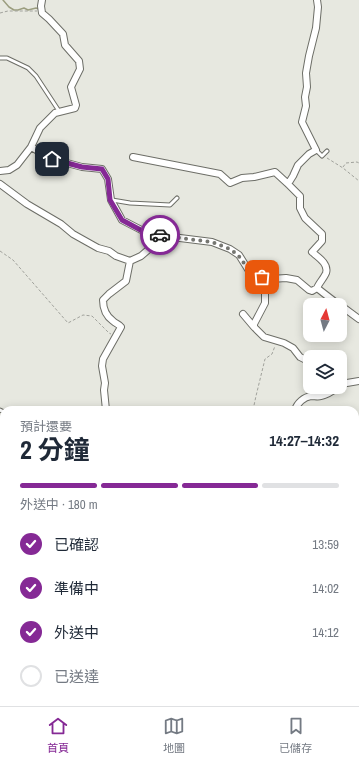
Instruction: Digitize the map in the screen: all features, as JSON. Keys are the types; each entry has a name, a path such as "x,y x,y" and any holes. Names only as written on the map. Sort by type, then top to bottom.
{"street":[{"path":"0,171 9,170 17,165 31,147 40,128 55,113 58,111 75,108 76,105 71,87 80,69 79,61 65,45 63,34 42,13 42,0"},
{"path":"288,184 298,165 309,154 316,150 302,122 306,106 306,73 316,28 318,7 317,0"},
{"path":"31,147 52,159 82,167 102,169 108,179 110,200 122,220 148,234 159,235 162,239"},
{"path":"0,184 27,204 61,224 73,234 98,248 109,251 116,256 130,261 141,256 156,242 162,239 172,237 212,242 230,249 238,255 249,270 262,277 271,279 286,278 297,280 312,291 317,288 326,272 326,268 322,259 312,252 322,241 322,234 305,218 300,208 300,196 275,172 242,178 230,183 220,174 133,157"},
{"path":"106,406 105,383 102,366 103,360 121,327 112,321 104,310 103,300 108,294 126,281 130,261"},
{"path":"254,327 254,324 265,303 265,292 271,279"},
{"path":"317,288 331,298"},
{"path":"347,310 359,319"},
{"path":"243,314 264,337 284,342 293,348 303,358"},
{"path":"347,384 359,380"},
{"path":"296,406 304,398 327,394"}],"lane":[{"path":"0,58 7,58 28,68 36,76 58,111"},
{"path":"316,150 323,156 327,151"},
{"path":"110,200 130,203 170,205 177,198"}],"path":[{"path":"0,13 8,11 41,11"},
{"path":"323,156 343,168 359,181"},
{"path":"343,168 346,163 359,163"},
{"path":"0,251 13,260 68,323 83,315 92,316 107,330 109,334 118,334"},
{"path":"254,406 265,359 272,354 277,341"}],"waterway":[{"path":"3,0 14,10 24,8 28,10 36,8 39,9"}],"way so far":[{"path":"160,235 162,239 172,237 212,242 230,249 238,255 249,270 262,277"}],"route":[{"path":"52,159 82,167 102,169 108,179 110,200 122,220 148,234 160,235"}]}
